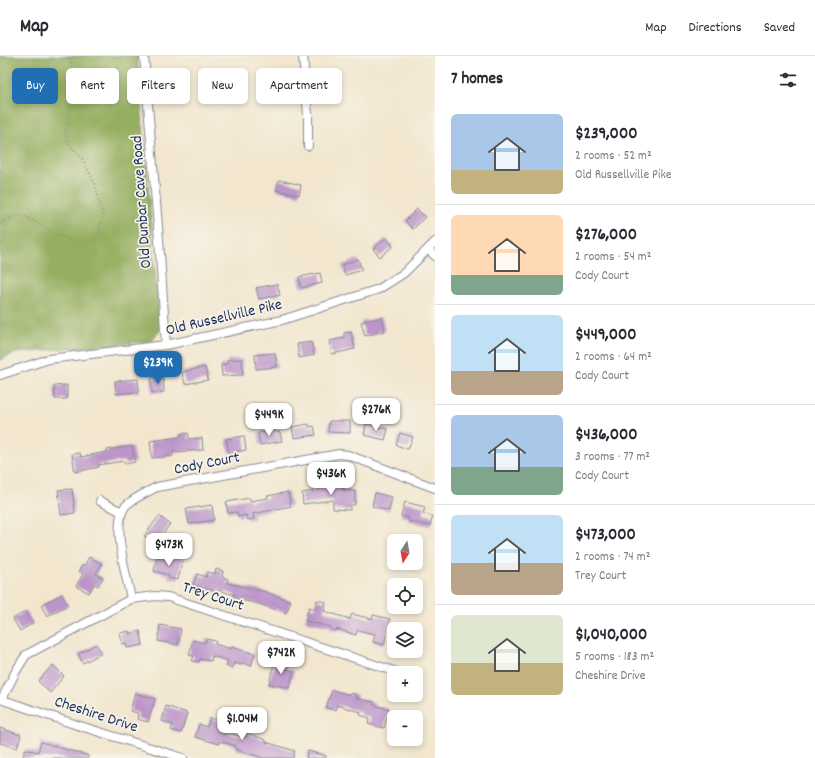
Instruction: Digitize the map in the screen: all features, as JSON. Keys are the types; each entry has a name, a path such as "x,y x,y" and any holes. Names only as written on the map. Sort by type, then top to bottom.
{"street":[{"name":"Old Dunbar Cave Road","path":"144,56 166,345"},
{"path":"303,56 308,115 308,146"},
{"name":"Old Russellville Pike","path":"0,375 49,359 166,345 282,320 380,289 404,273 435,242"},
{"path":"428,249 435,256"},
{"name":"Cody Court","path":"122,512 124,507 145,493 158,487 339,454 348,455 435,488"},
{"path":"100,501 122,512 120,517 119,534 131,599"},
{"name":"Trey Court","path":"1,699 26,655 131,599 155,596 168,597 387,669"},
{"name":"Cheshire Drive","path":"1,699 74,724 183,758"}],"path":[{"path":"0,225 11,218 23,215 77,244 95,241 103,217 95,184 82,158 71,146 65,134 76,84 69,56"}],"green space":[{"path":"0,56 137,56 138,68 127,68 127,104 141,104 160,331 151,341 15,353 0,360"}],"building":[{"path":"279,180 301,185 299,195 276,190"},
{"path":"417,209 425,217 413,229 405,221"},
{"path":"386,238 393,246 380,257 373,249"},
{"path":"358,259 362,270 345,275 342,265"},
{"path":"320,273 322,283 301,288 299,277"},
{"path":"277,284 280,295 259,299 256,288"},
{"path":"382,317 385,331 365,336 361,322"},
{"path":"351,332 355,349 332,354 329,341 344,338 344,333"},
{"path":"311,342 314,355 299,358 297,344"},
{"path":"275,353 277,367 256,369 255,355"},
{"path":"242,359 243,375 222,376 221,365 227,364 227,360"},
{"path":"205,367 208,380 185,384 182,372"},
{"path":"163,377 164,392 152,393 151,378"},
{"path":"138,379 139,392 116,394 115,381"},
{"path":"67,385 67,399 55,399 54,386"},
{"path":"329,421 350,421 350,433 328,432"},
{"path":"309,424 309,427 314,426 316,435 294,438 292,427"},
{"path":"366,424 388,429 385,440 364,435"},
{"path":"274,430 275,432 280,432 282,441 260,445 258,433"},
{"path":"188,433 189,439 202,438 203,450 173,452 173,456 152,458 150,441 180,437 180,434"},
{"path":"400,433 413,437 408,449 396,445"},
{"path":"244,436 246,450 229,453 226,439"},
{"path":"132,446 135,462 125,464 124,461 98,465 99,467 75,472 72,454 80,453 81,457 107,452 107,450"},
{"path":"333,483 344,483 343,490 355,491 355,505 350,505 350,510 333,509 333,500 303,504 302,493 314,491 314,487 333,485"},
{"path":"72,489 75,513 61,515 58,490"},
{"path":"288,492 291,506 253,514 254,519 247,520 246,515 238,517 237,512 228,513 226,502 250,498 250,501 268,498 267,496"},
{"path":"375,493 392,497 389,511 372,506"},
{"path":"405,502 425,507 423,514 433,516 430,526 408,521 409,518 401,516"},
{"path":"212,505 214,520 189,524 186,509"},
{"path":"159,516 170,524 156,544 144,536"},
{"path":"157,556 172,559 173,556 183,558 178,580 168,578 169,575 154,571"},
{"path":"89,557 102,564 96,574 103,578 98,586 94,584 89,593 76,586 83,574 79,571"},
{"path":"216,569 223,571 222,577 228,579 227,583 266,592 291,601 286,613 256,603 234,599 235,595 218,590 217,592 193,585 197,574 206,577 207,572 215,574"},
{"path":"62,594 68,605 47,616 41,605"},
{"path":"317,600 326,602 324,611 350,619 352,614 372,619 373,615 390,619 389,622 387,622 387,632 384,645 373,642 375,634 357,630 356,635 305,621 309,607 315,609"},
{"path":"26,611 33,623 20,631 13,619"},
{"path":"160,625 181,629 178,645 158,641"},
{"path":"129,631 129,634 140,631 143,645 127,648 126,643 122,644 120,633"},
{"path":"206,639 216,641 215,644 231,649 232,647 255,654 251,666 242,663 241,665 234,663 232,668 226,666 228,661 212,656 211,661 200,659 199,662 192,661 194,656 189,655 193,640 205,643"},
{"path":"96,644 102,653 83,663 78,654"},
{"path":"275,660 287,663 286,669 294,671 289,688 269,684"},
{"path":"53,665 64,676 50,693 38,681"},
{"path":"332,690 350,695 351,693 357,695 356,698 374,702 374,705 389,709 387,710 384,728 368,724 370,718 360,715 361,712 337,705 336,710 326,708"},
{"path":"135,693 155,699 148,722 137,719 138,713 130,711"},
{"path":"166,706 187,713 181,733 171,730 173,725 162,721"},
{"path":"210,718 226,723 224,729 229,730 228,733 246,738 247,733 266,740 266,742 295,751 293,758 263,758 235,749 236,746 219,741 219,744 195,737 199,724 207,727"},
{"path":"0,728 21,735 17,748 0,743"},
{"path":"41,742 88,756 88,758 23,758 25,749 38,752"},
{"path":"308,751 326,756 326,758 306,758"}]}
